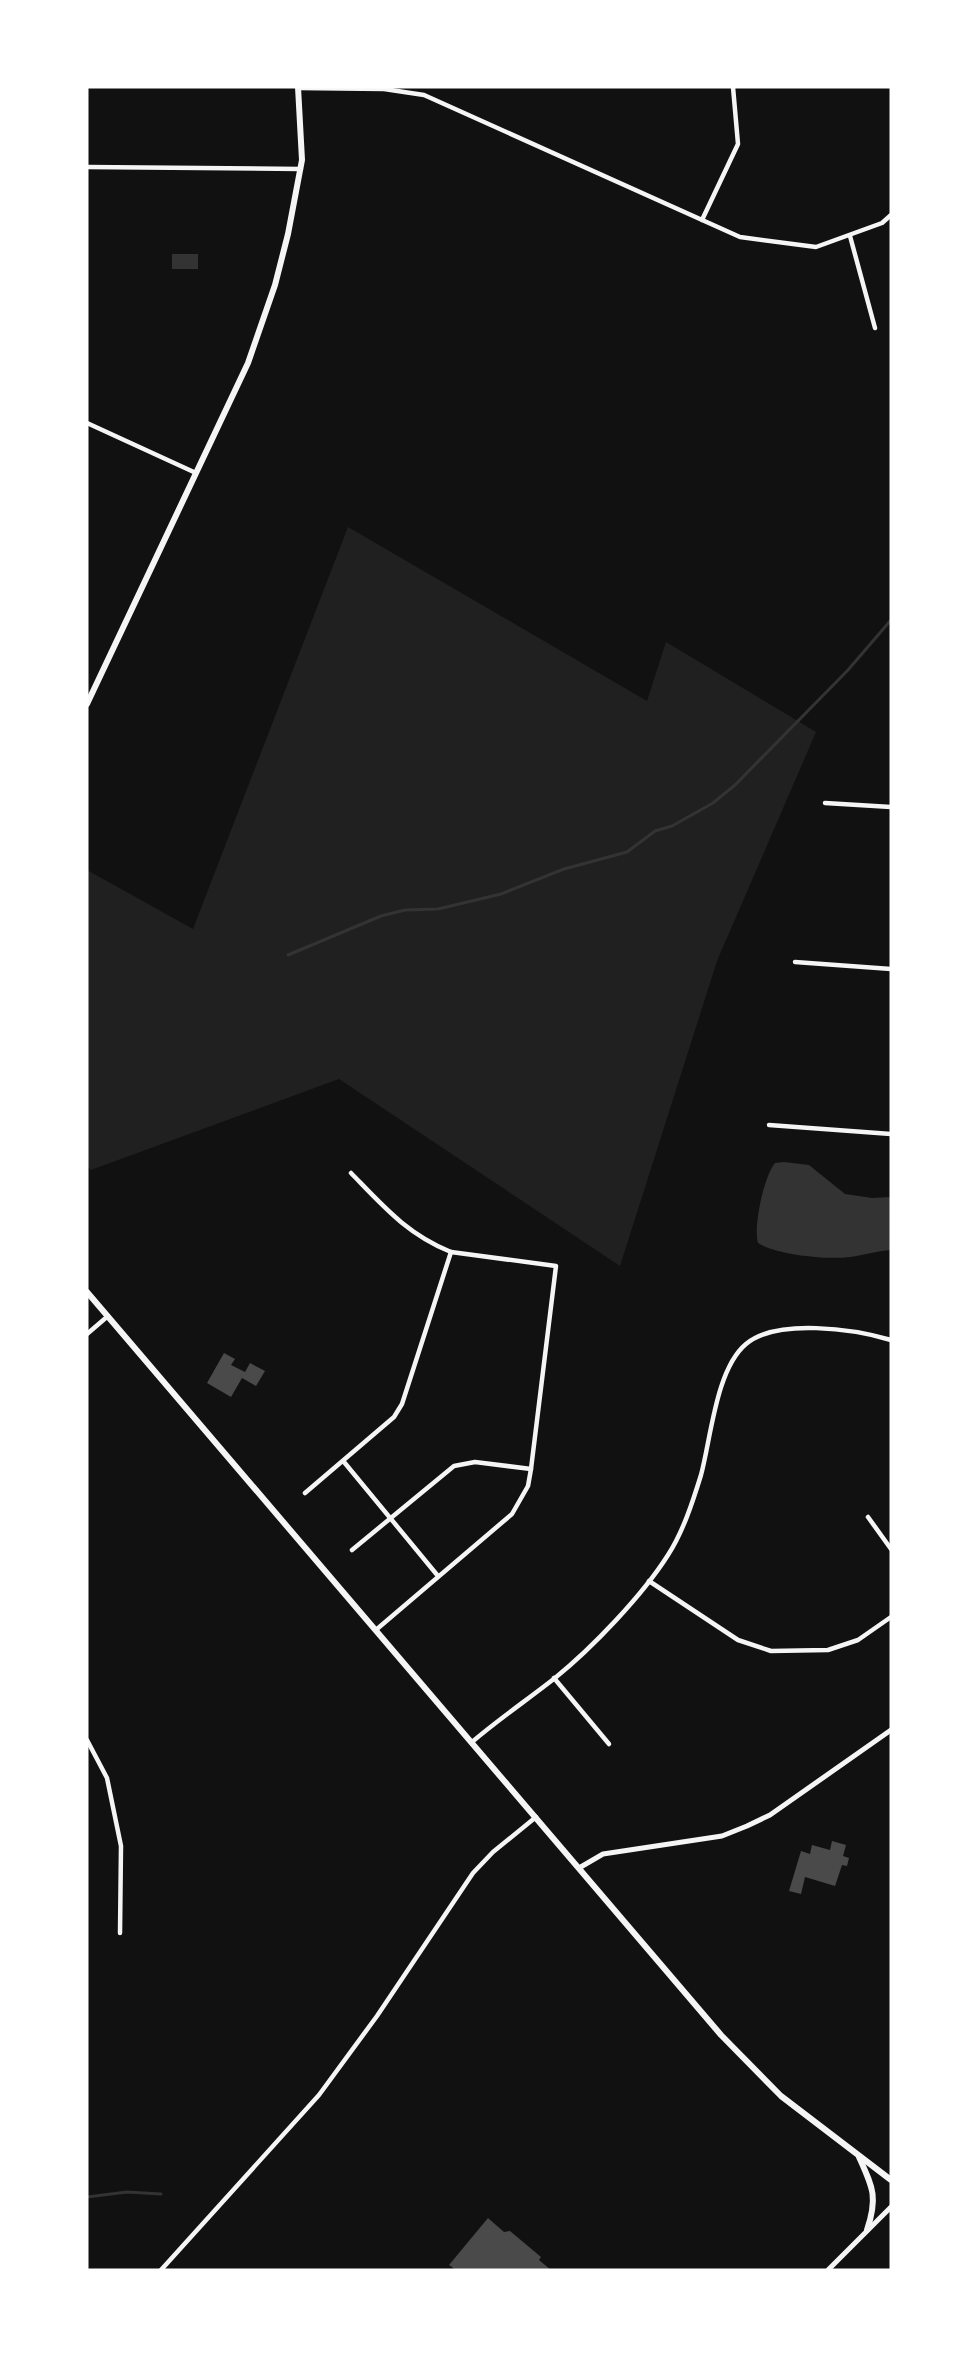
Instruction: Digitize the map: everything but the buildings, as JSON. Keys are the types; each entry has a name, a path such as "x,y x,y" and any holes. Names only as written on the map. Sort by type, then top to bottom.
{"main road":[{"path":"87,704 248,363 270,301 288,234 301,169 298,87"},
{"path":"87,1292 377,1629 684,1994 766,2081 803,2115 891,2180"},
{"path":"858,2157 874,2193 874,2211 867,2230"}],"street":[{"path":"298,87 384,89 424,95 741,237 816,247 882,223 891,215"},
{"path":"702,220 738,144 733,87"},
{"path":"87,167 301,169"},
{"path":"850,236 875,328"},
{"path":"87,423 196,473"},
{"path":"825,803 891,807"},
{"path":"795,962 891,969"},
{"path":"769,1125 891,1134"},
{"path":"351,1173 406,1228 451,1252 556,1266 528,1486 512,1514 377,1629"},
{"path":"305,1493 382,1429 402,1404 451,1252"},
{"path":"87,1334 108,1316"},
{"path":"472,1742 517,1704 554,1678 594,1642 669,1554 692,1503 723,1377 736,1354 747,1344 777,1331 812,1329 869,1334 891,1340"},
{"path":"344,1462 438,1576"},
{"path":"352,1550 454,1466 463,1462 531,1469"},
{"path":"868,1517 891,1549"},
{"path":"648,1581 738,1640 771,1651 828,1650 858,1640 891,1617"},
{"path":"554,1678 609,1743"},
{"path":"579,1868 603,1854 722,1836 747,1826 770,1815 891,1730"},
{"path":"87,1740 107,1778 121,1846 120,1933"},
{"path":"161,2270 319,2095 377,2016 473,1874 494,1852 536,1817"},
{"path":"828,2270 891,2206"}],"shaded area":[{"path":"172,254 198,254 198,269 172,269"},
{"path":"348,527 647,701 666,642 816,732 717,961 620,1266 339,1079 91,1170 87,1166 87,870 193,929"},
{"path":"775,1163 809,1165 845,1194 872,1198 891,1197 891,1250 829,1258 777,1251 758,1243 758,1214 763,1190"}],"waterway":[{"path":"288,955 381,916 405,910 438,909 501,894 564,869 627,852 655,831 672,826 713,803 735,785 848,670 891,620"},
{"path":"87,2197 127,2192 161,2194"}]}
